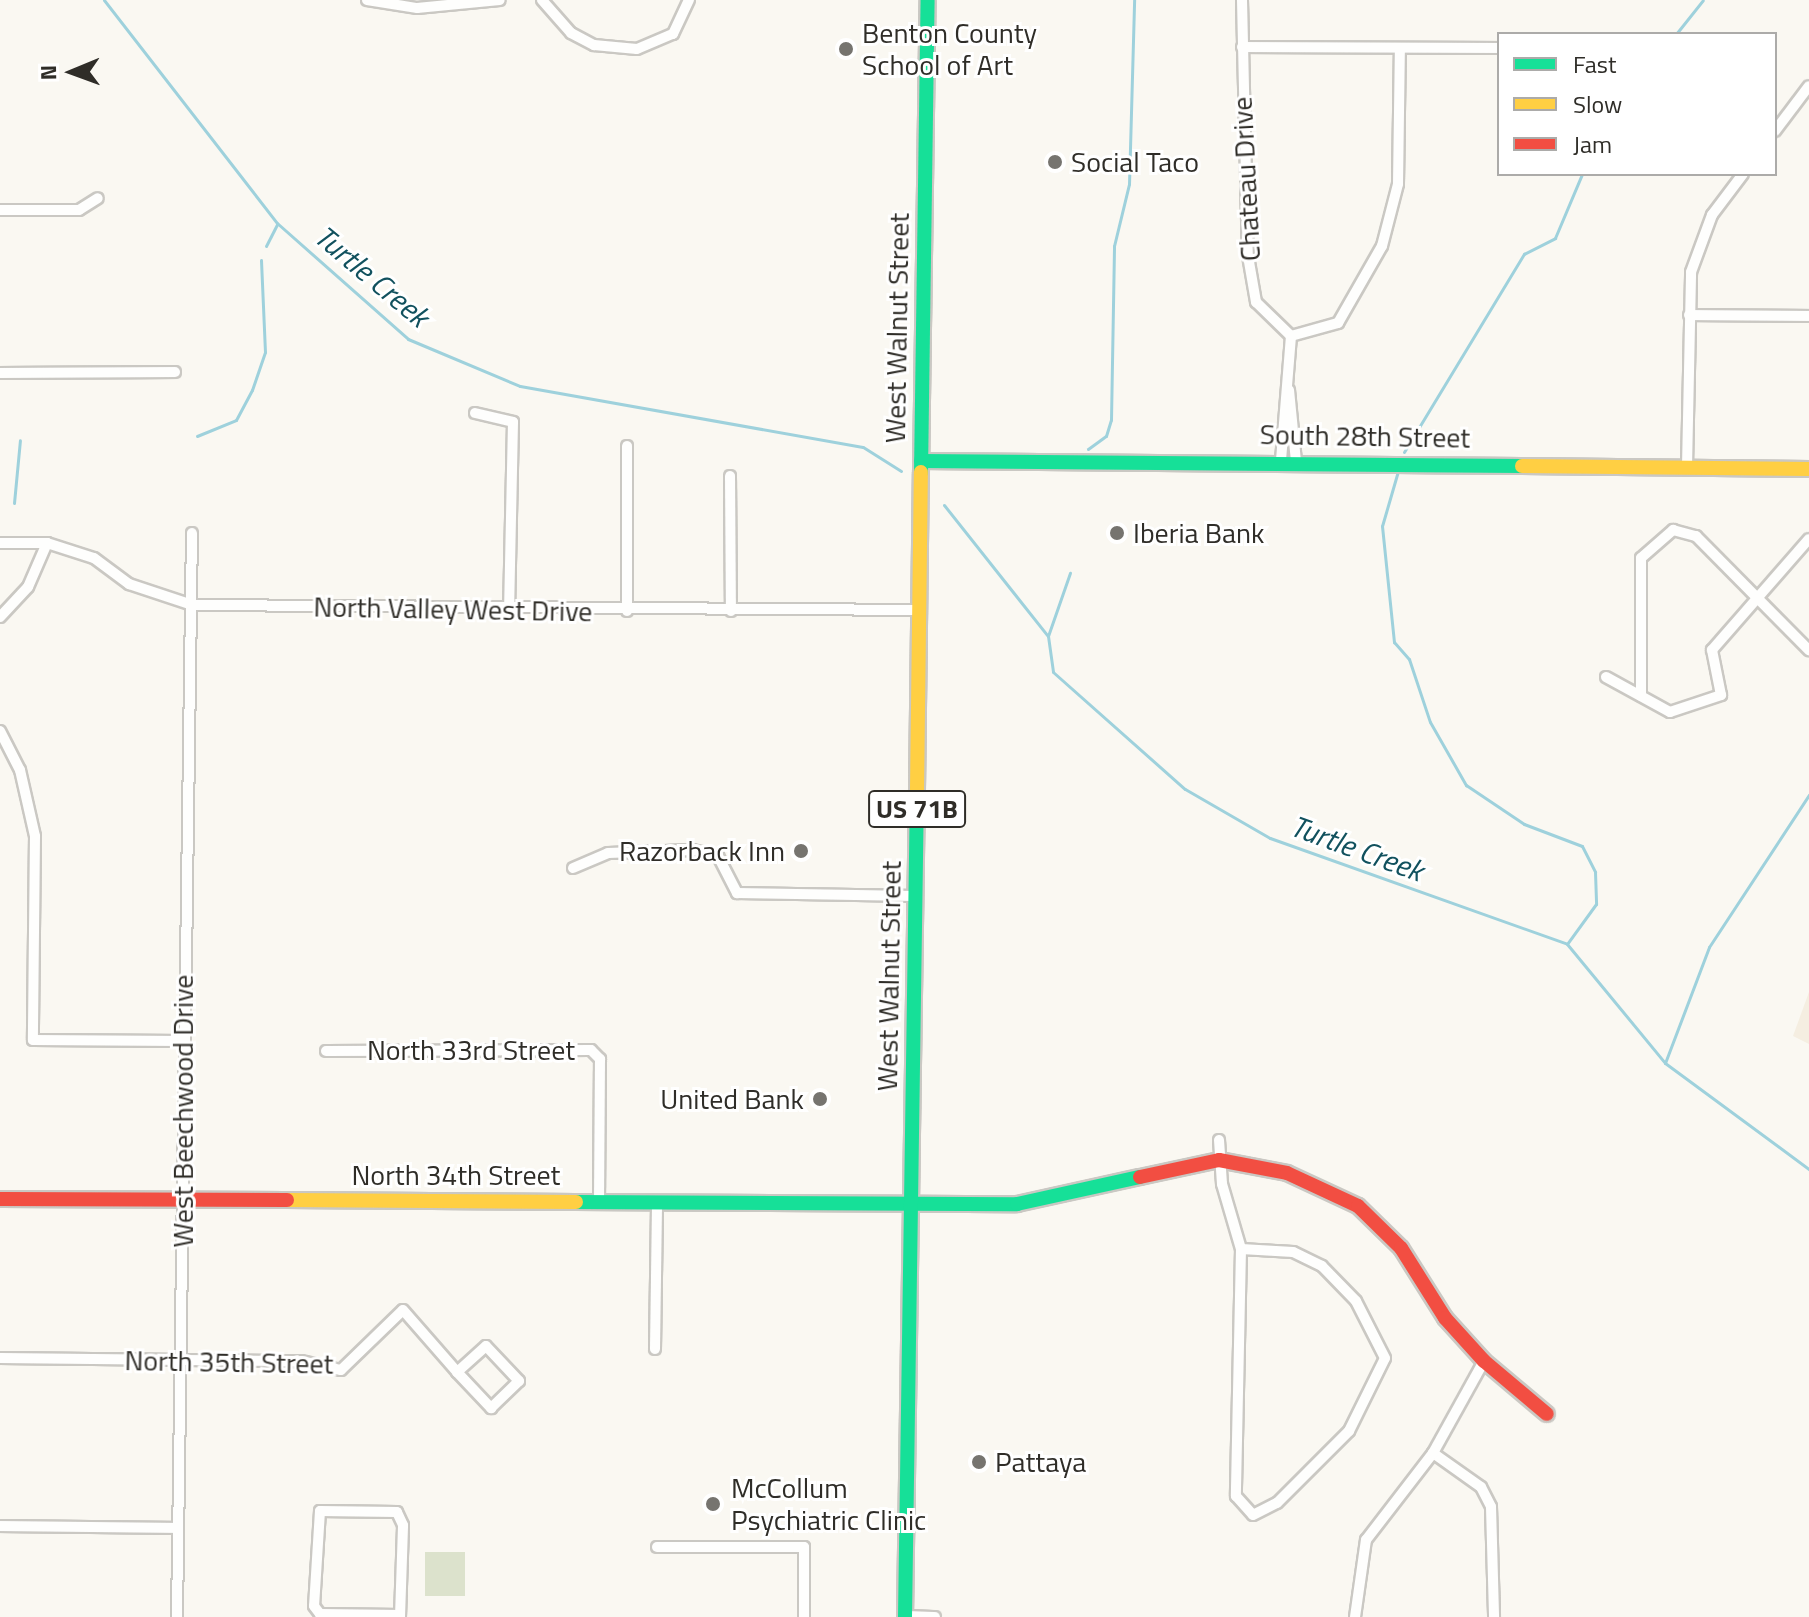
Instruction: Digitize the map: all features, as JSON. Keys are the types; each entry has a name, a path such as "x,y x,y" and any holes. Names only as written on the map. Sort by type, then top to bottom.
{"street":[{"path":"367,0 417,8 500,0"},
{"path":"542,0 571,33 594,45 637,49 673,34 689,0"},
{"name":"West Walnut Street","path":"905,1617 928,0"},
{"name":"Chateau Drive","path":"1242,0 1241,179 1250,271 1256,302 1291,336"},
{"path":"1242,47 1497,48"},
{"path":"1288,461 1291,336 1338,323 1382,246 1398,184 1400,48"},
{"path":"1777,128 1809,86"},
{"path":"1687,467 1689,315 1700,243 1742,176"},
{"path":"0,210 79,210 98,198"},
{"path":"1689,315 1809,316"},
{"path":"0,373 175,372"},
{"path":"475,413 513,422 509,609"},
{"path":"627,446 627,611"},
{"name":"South 28th Street","path":"921,461 1288,461 1809,469"},
{"path":"730,476 731,611"},
{"path":"1641,696 1641,558 1670,532 1689,530 1760,595 1809,650"},
{"name":"West Beechwood Drive","path":"177,1617 182,1041 192,533"},
{"path":"1606,677 1670,712 1721,695 1710,653 1809,539"},
{"name":"North Valley West Drive","path":"0,543 47,543 192,605 627,611 920,610"},
{"path":"0,617 28,587 47,543"},
{"path":"0,731 20,770 35,836 33,1040 182,1041"},
{"path":"573,868 608,853 693,850 718,856 737,893 915,896"},
{"name":"North 33rd Street","path":"326,1051 591,1050 599,1072 599,1202"},
{"path":"1219,1140 1219,1160 1241,1249 1236,1496 1253,1515 1277,1503 1349,1431 1385,1358 1356,1301 1322,1266 1293,1252 1241,1249"},
{"path":"1219,1160 1287,1173 1358,1206 1401,1248 1445,1318 1484,1361 1547,1414"},
{"name":"North 34th Street","path":"0,1199 912,1206 1017,1204 1219,1160"},
{"path":"655,1349 657,1203"},
{"name":"North 35th Street","path":"0,1358 301,1361 341,1370 403,1310 457,1372 491,1408 519,1381 486,1346 457,1372"},
{"path":"1355,1617 1366,1540 1433,1453 1484,1361"},
{"path":"1433,1453 1481,1487 1491,1507 1494,1617"},
{"path":"320,1511 397,1512 400,1616 320,1614 314,1606 320,1511"},
{"path":"0,1526 178,1528"},
{"path":"657,1547 804,1547 804,1617"},
{"path":"905,1617 935,1617"}],"shaded area":[{"path":"1809,992 1809,1044 1793,1036"}],"green space":[{"path":"425,1552 465,1552 465,1596 425,1596"}],"waterway":[{"name":"Turtle Creek","path":"104,0 277,223 408,339 520,386 863,447 901,471"},
{"path":"1088,449 1106,436 1111,420 1114,246 1129,184 1134,0"},
{"path":"1678,32 1703,0"},
{"path":"1404,452 1524,254 1555,238 1581,176"},
{"path":"266,246 277,224"},
{"path":"197,436 236,420 252,390 265,352 261,260"},
{"path":"14,503 20,440"},
{"path":"1398,471 1382,526 1394,642 1409,659 1430,722 1466,785 1524,824 1582,846 1595,872 1596,904 1567,944"},
{"name":"Turtle Creek","path":"944,505 1048,636 1053,672 1185,789 1270,838 1567,944 1665,1063 1809,1169"},
{"path":"1048,636 1070,573"},
{"path":"1665,1063 1709,947 1809,795"}],"traffic: fast":[{"path":"921,472 928,0"},
{"path":"921,461 1522,466"},
{"path":"905,1617 917,790"},
{"path":"576,1202 1017,1204 1140,1177"}],"traffic: slow":[{"path":"1522,466 1809,469"},
{"path":"917,790 921,472"},
{"path":"287,1200 576,1202"}],"traffic: jam":[{"path":"1140,1177 1219,1160 1287,1173 1358,1206 1401,1248 1445,1318 1484,1361 1547,1414"},
{"path":"0,1199 287,1200"}],"place":[{"name":"Benton County School of Art","path":"846,49"},
{"name":"Social Taco","path":"1055,162"},
{"name":"Iberia Bank","path":"1117,533"},
{"name":"Razorback Inn","path":"801,851"},
{"name":"United Bank","path":"820,1099"},
{"name":"Pattaya","path":"979,1462"},
{"name":"McCollum Psychiatric Clinic","path":"713,1504"}]}
